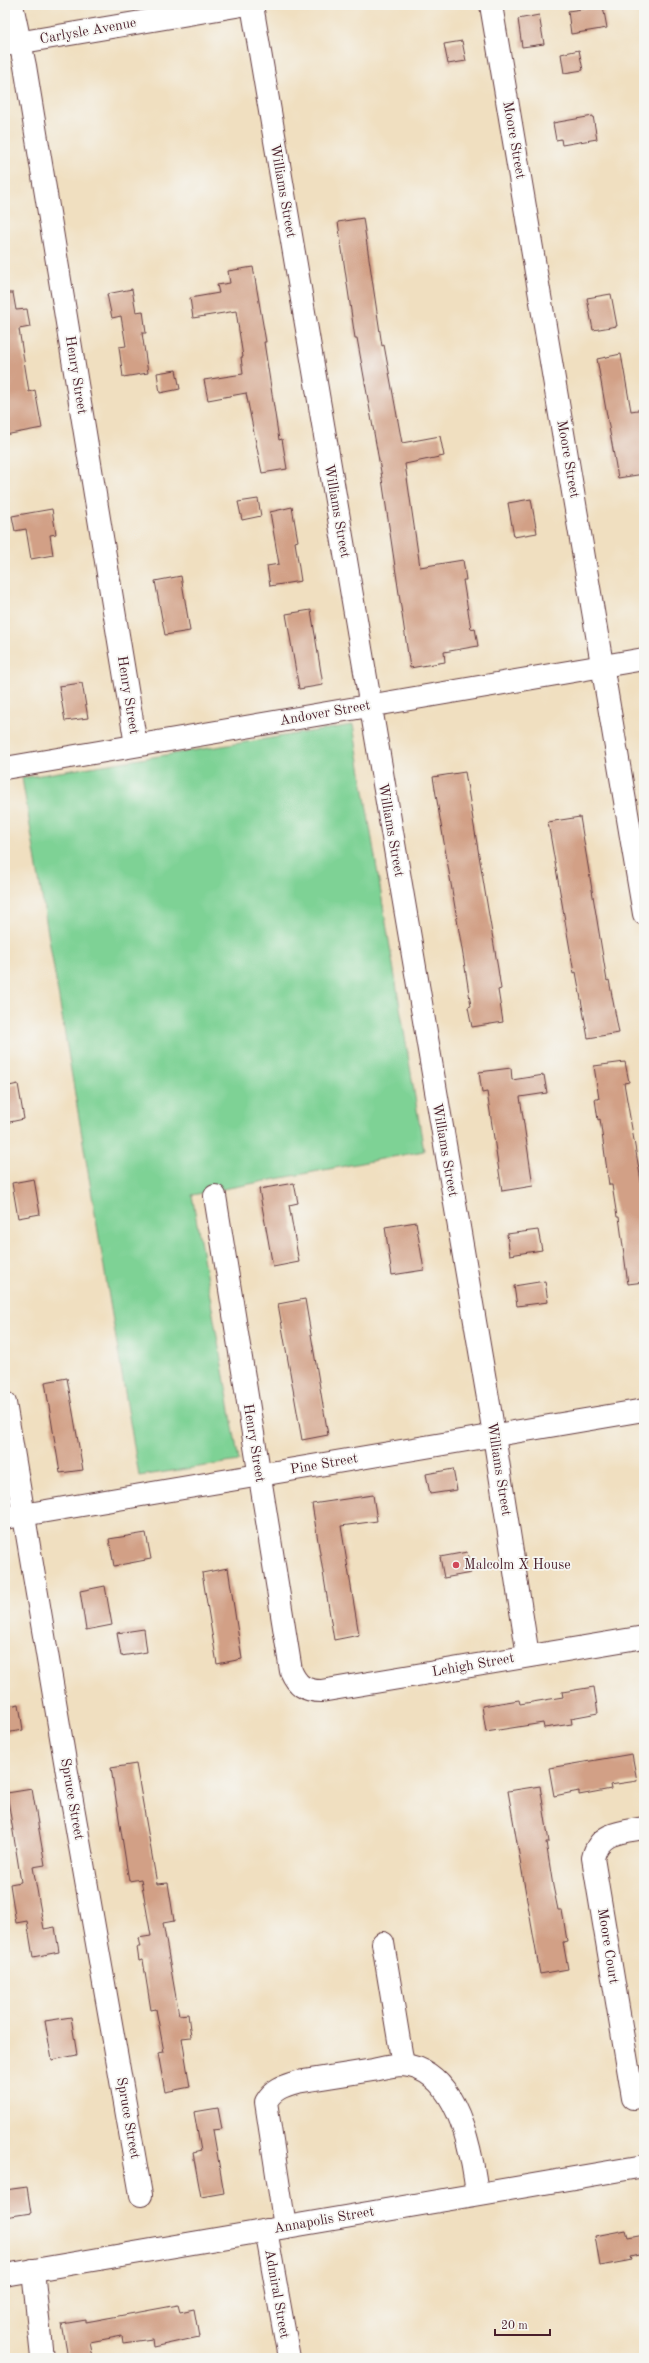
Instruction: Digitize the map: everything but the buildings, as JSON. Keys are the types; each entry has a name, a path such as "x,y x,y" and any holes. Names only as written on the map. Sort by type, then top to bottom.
{"street":[{"name":"Henry Street","path":"12,5 13,44 136,745"},
{"name":"Carlysle Avenue","path":"13,44 242,5"},
{"name":"Williams Street","path":"252,5 494,1435 528,1656"},
{"name":"Moore Street","path":"491,5 644,914"},
{"name":"Andover Street","path":"5,768 644,659"},
{"name":"Henry Street","path":"215,1196 291,1671 302,1687"},
{"name":"Spruce Street","path":"5,1403 14,1517 141,2195"},
{"name":"Pine Street","path":"14,1517 644,1410"},
{"name":"Lehigh Street","path":"302,1687 320,1691 644,1637"},
{"name":"Moore Court","path":"633,2098 593,1858 595,1849 602,1839 613,1833 644,1828"},
{"path":"383,1943 403,2065 421,2071 434,2081 447,2095 459,2116 467,2137 477,2194"},
{"name":"Admiral Street","path":"288,2358 266,2102 271,2094 280,2087 297,2082 403,2065"},
{"name":"Annapolis Street","path":"5,2275 644,2166"},
{"path":"33,2270 42,2358"}],"green space":[{"path":"353,725 424,1151 192,1195 239,1461 139,1476 22,778"}],"place":[{"name":"Malcolm X House","path":"456,1565"}]}
